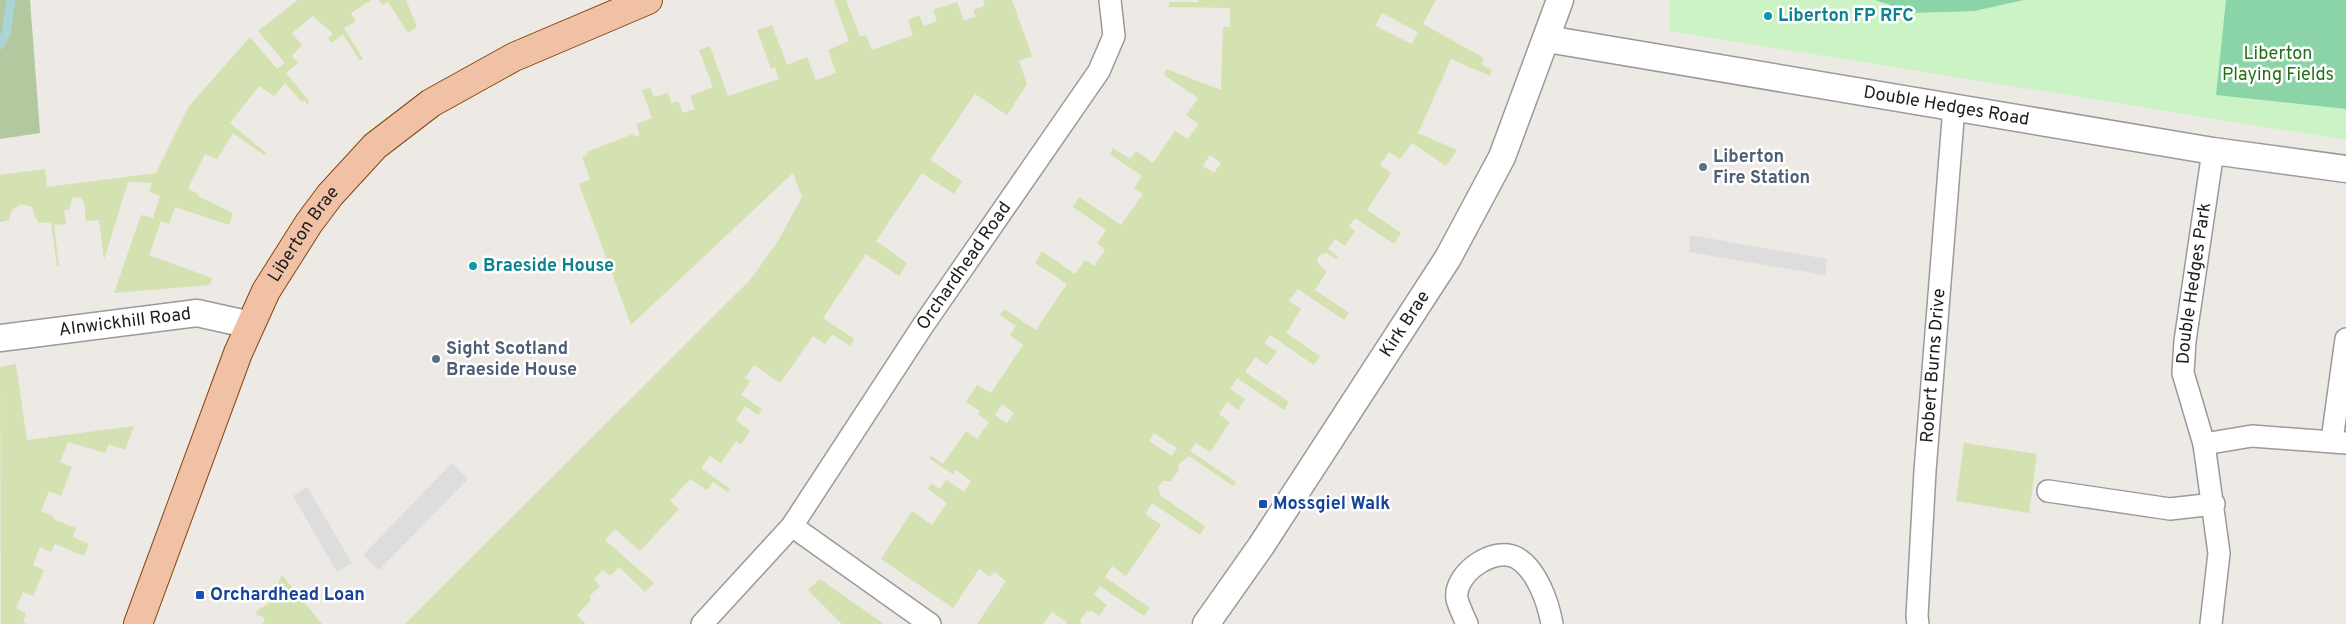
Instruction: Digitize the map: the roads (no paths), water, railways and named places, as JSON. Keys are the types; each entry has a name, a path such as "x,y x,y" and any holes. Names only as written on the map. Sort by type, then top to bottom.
{"main road":[{"name":"Liberton Brae","path":"138,624 250,325 266,291 309,223 330,195 357,163 404,122 491,68 598,20 648,0"}],"street":[{"name":"Orchardhead Road","path":"702,624 792,526 922,327 1099,71 1114,36 1110,0"},
{"name":"Kirk Brae","path":"1206,624 1261,546 1448,258 1502,157 1560,0"},
{"name":"Double Hedges Road","path":"1547,39 2214,151 2346,169"},
{"name":"Robert Burns Drive","path":"1918,624 1925,471 1954,107"},
{"name":"Double Hedges Park","path":"2211,624 2219,553 2214,504 2204,444 2183,373 2185,341 2214,151"},
{"name":"Alnwickhill Road","path":"0,338 197,313 250,325"},
{"path":"2204,444 2252,436 2339,442 2346,339"},
{"path":"2048,491 2170,509 2214,504"},
{"path":"792,526 930,624"},
{"path":"1467,624 1457,598 1464,574 1483,560 1500,556 1516,557 1531,572 1548,604 1552,624"}],"waterway":[{"path":"0,45 6,34 11,0"}],"place":[{"name":"Liberton FP RFC","path":"1768,16"},
{"name":"Liberton Fire Station","path":"1703,167"},
{"name":"Braeside House","path":"473,266"},
{"name":"Sight Scotland Braeside House","path":"436,359"},
{"name":"Mossgiel Walk","path":"1263,504"},
{"name":"Orchardhead Loan","path":"200,595"}],"park label":[{"name":"Liberton Playing Fields","path":"2278,64"}]}
